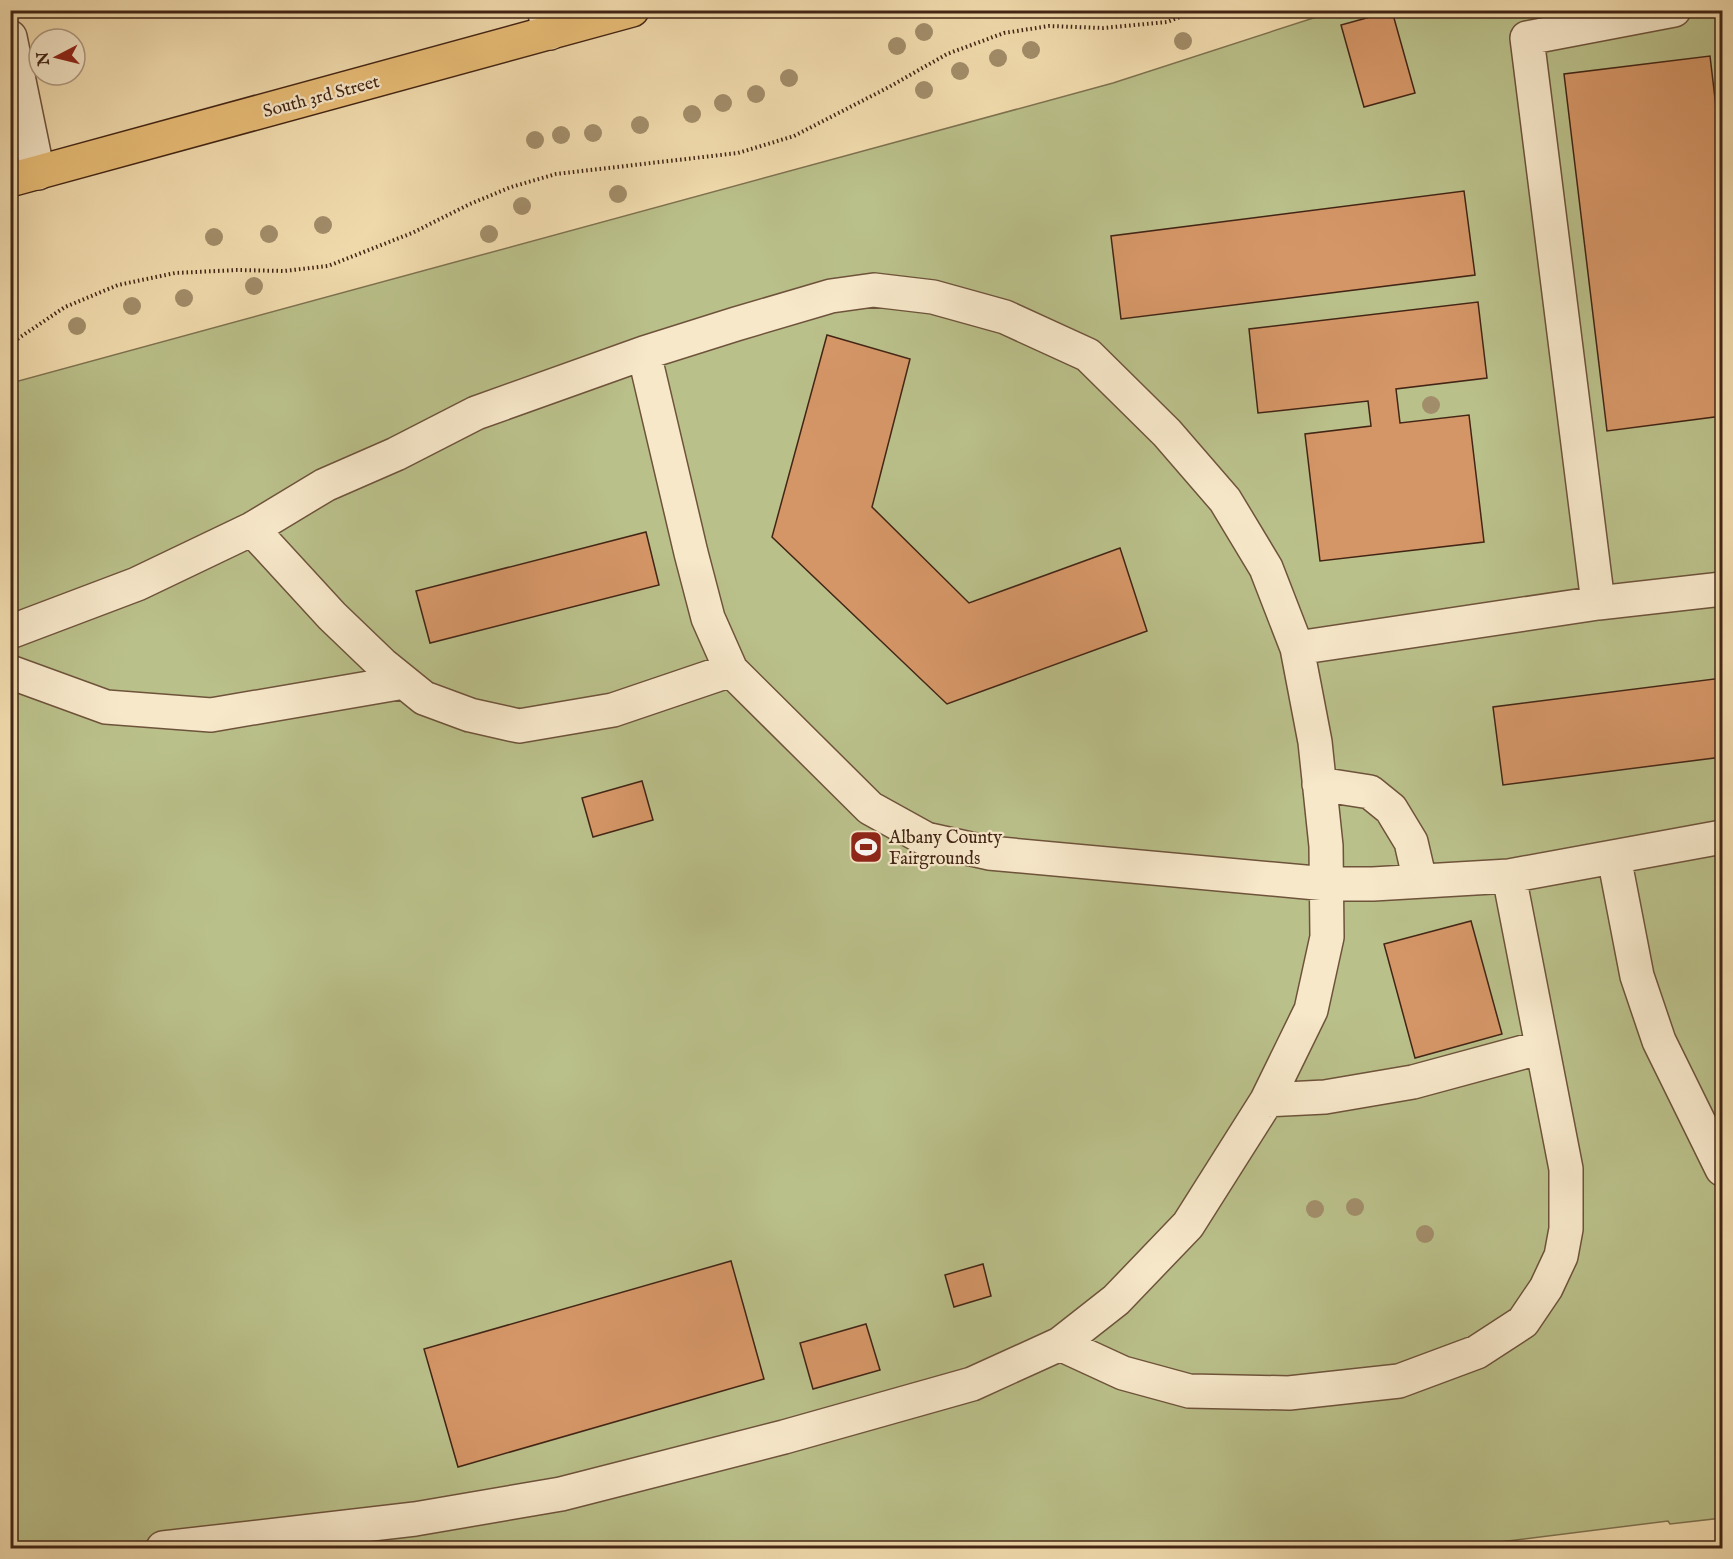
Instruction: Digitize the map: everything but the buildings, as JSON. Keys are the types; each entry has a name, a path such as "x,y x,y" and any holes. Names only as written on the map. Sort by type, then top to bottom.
{"highway":[{"name":"South 3rd Street","path":"24,176 547,22 632,10"}],"lane":[{"path":"1598,603 1527,38 1674,10"},
{"path":"10,37 24,176"},
{"path":"10,632 137,584 252,530 325,485 396,454 476,413 644,353 831,296 874,290 933,297 1005,317 1088,355 1167,433 1225,500 1266,568 1297,648 1315,742 1326,846 1327,937 1311,1010 1267,1100 1188,1225 1116,1300 1060,1344 972,1384 784,1437 561,1494 415,1519 163,1548"},
{"path":"644,353 708,618 731,670 870,808 926,838 989,853 1327,884 1373,884 1509,876 1722,837"},
{"path":"252,530 332,616 382,664 424,698 470,715 519,726 613,710 731,670"},
{"path":"1297,648 1598,603 1722,588"},
{"path":"10,672 106,707 210,715 404,682"},
{"path":"1319,784 1370,792 1391,809 1411,842 1420,881"},
{"path":"1614,856 1637,976 1659,1041 1722,1169"},
{"path":"1060,1344 1123,1373 1189,1391 1289,1393 1399,1381 1477,1352 1522,1322 1546,1288 1561,1256 1566,1229 1566,1169 1509,876"},
{"path":"1267,1100 1325,1097 1413,1082 1542,1047"}],"path":[{"path":"10,344 65,307 118,285 175,273 237,270 284,271 328,266 412,233 470,204 511,187 556,174 738,153 794,136 947,54 1004,33 1049,26 1103,28 1167,22 1198,10"}],"green space":[{"name":"Albany County Fairgrounds","path":"1335,11 1722,11 1722,1518 1670,1524 1668,1521 1452,1548 11,1548 11,383 1113,83"}],"place":[{"name":"Albany County Fairgrounds","path":"866,847"}]}
